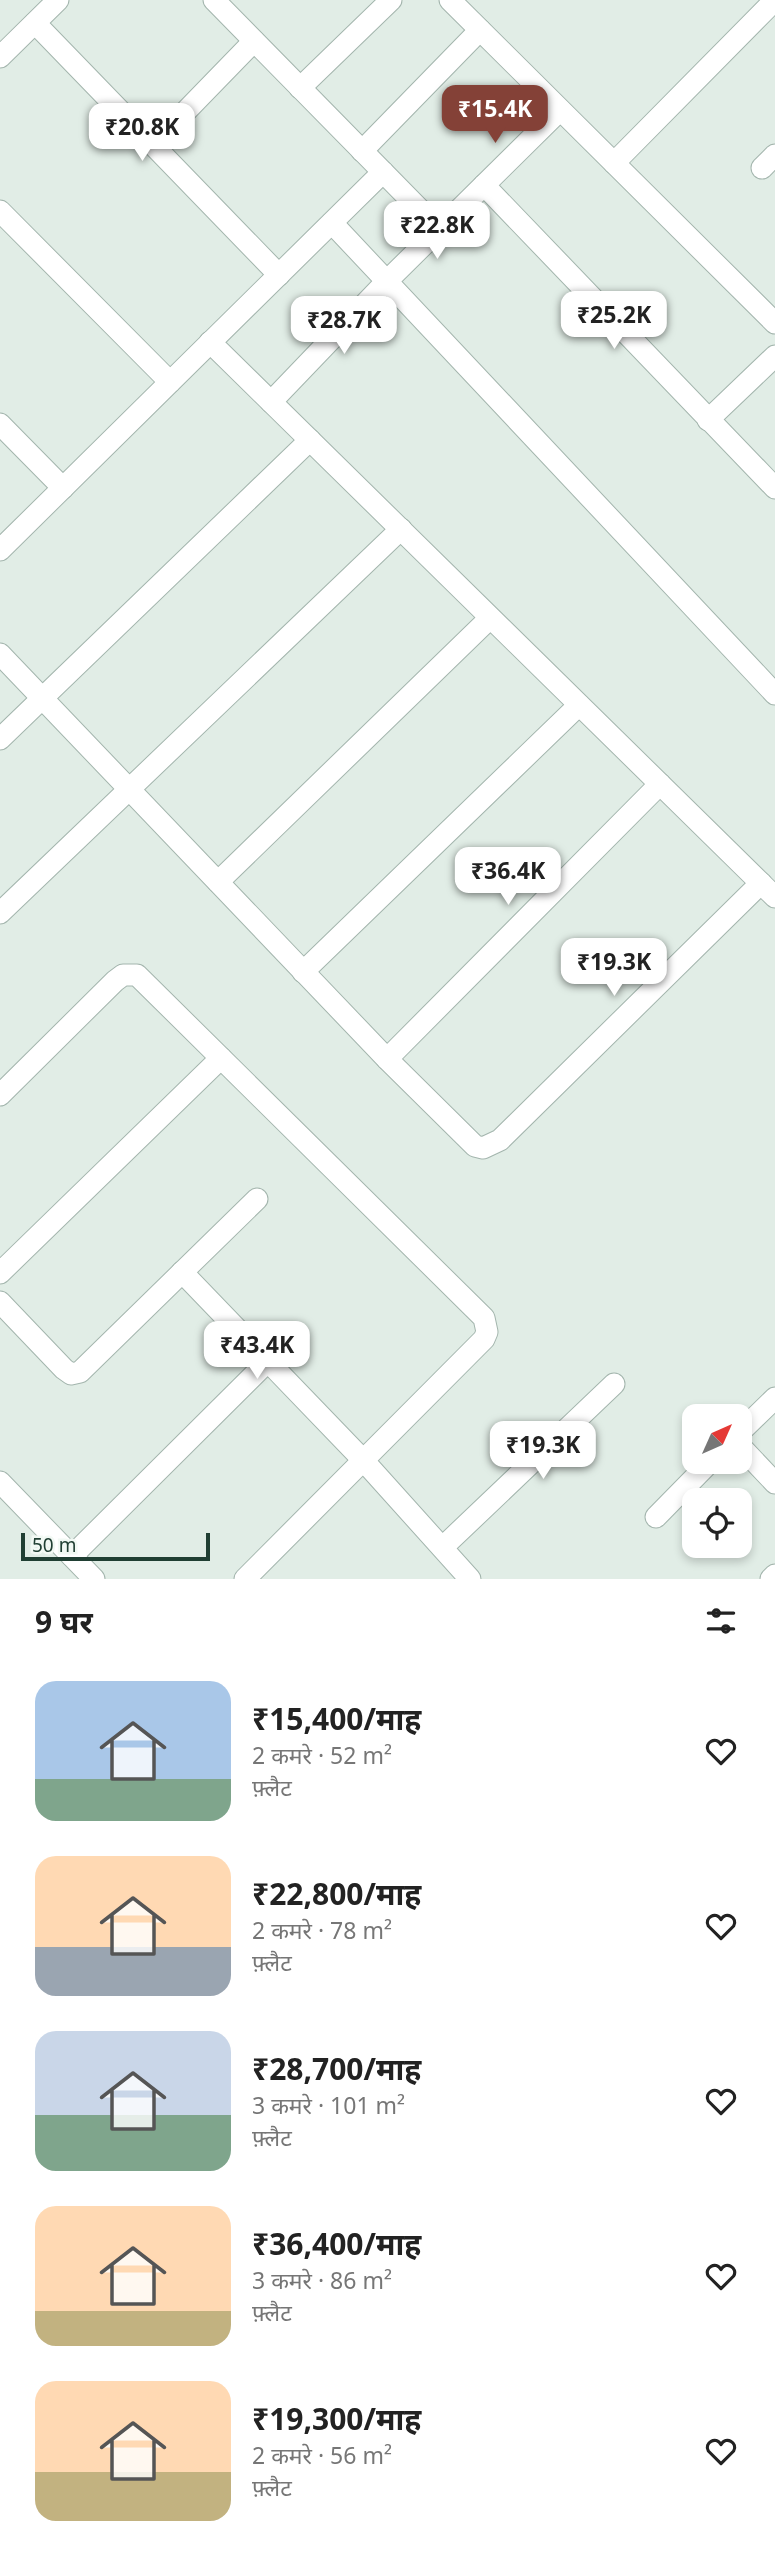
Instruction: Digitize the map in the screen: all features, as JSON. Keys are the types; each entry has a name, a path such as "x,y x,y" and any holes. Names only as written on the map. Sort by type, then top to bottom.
{"street":[{"path":"0,57 58,0"},
{"path":"214,0 439,230"},
{"path":"300,88 391,0"},
{"path":"450,0 775,323"},
{"path":"614,163 775,0"},
{"path":"35,23 279,275"},
{"path":"362,151 480,30"},
{"path":"154,144 254,41"},
{"path":"271,402 386,282 560,110"},
{"path":"0,550 383,172"},
{"path":"484,185 775,488"},
{"path":"0,211 170,382"},
{"path":"331,223 775,694"},
{"path":"0,654 303,972 475,1146 492,1146 768,890 211,342"},
{"path":"708,420 775,356"},
{"path":"0,424 63,488"},
{"path":"0,739 310,440"},
{"path":"0,913 401,529"},
{"path":"218,881 490,618"},
{"path":"303,972 579,705"},
{"path":"387,1059 660,784"},
{"path":"0,1095 115,981 122,975 131,973 144,981 484,1318 484,1339 245,1579"},
{"path":"0,1273 220,1058"},
{"path":"0,1301 71,1374 80,1372 257,1199"},
{"path":"182,1272 363,1460 470,1579"},
{"path":"72,1556 268,1361"},
{"path":"443,1547 614,1384"},
{"path":"752,1420 775,1398"},
{"path":"752,1459 775,1483"},
{"path":"656,1517 698,1474"},
{"path":"0,1482 94,1579"},
{"path":"771,1579 775,1575"}]}
